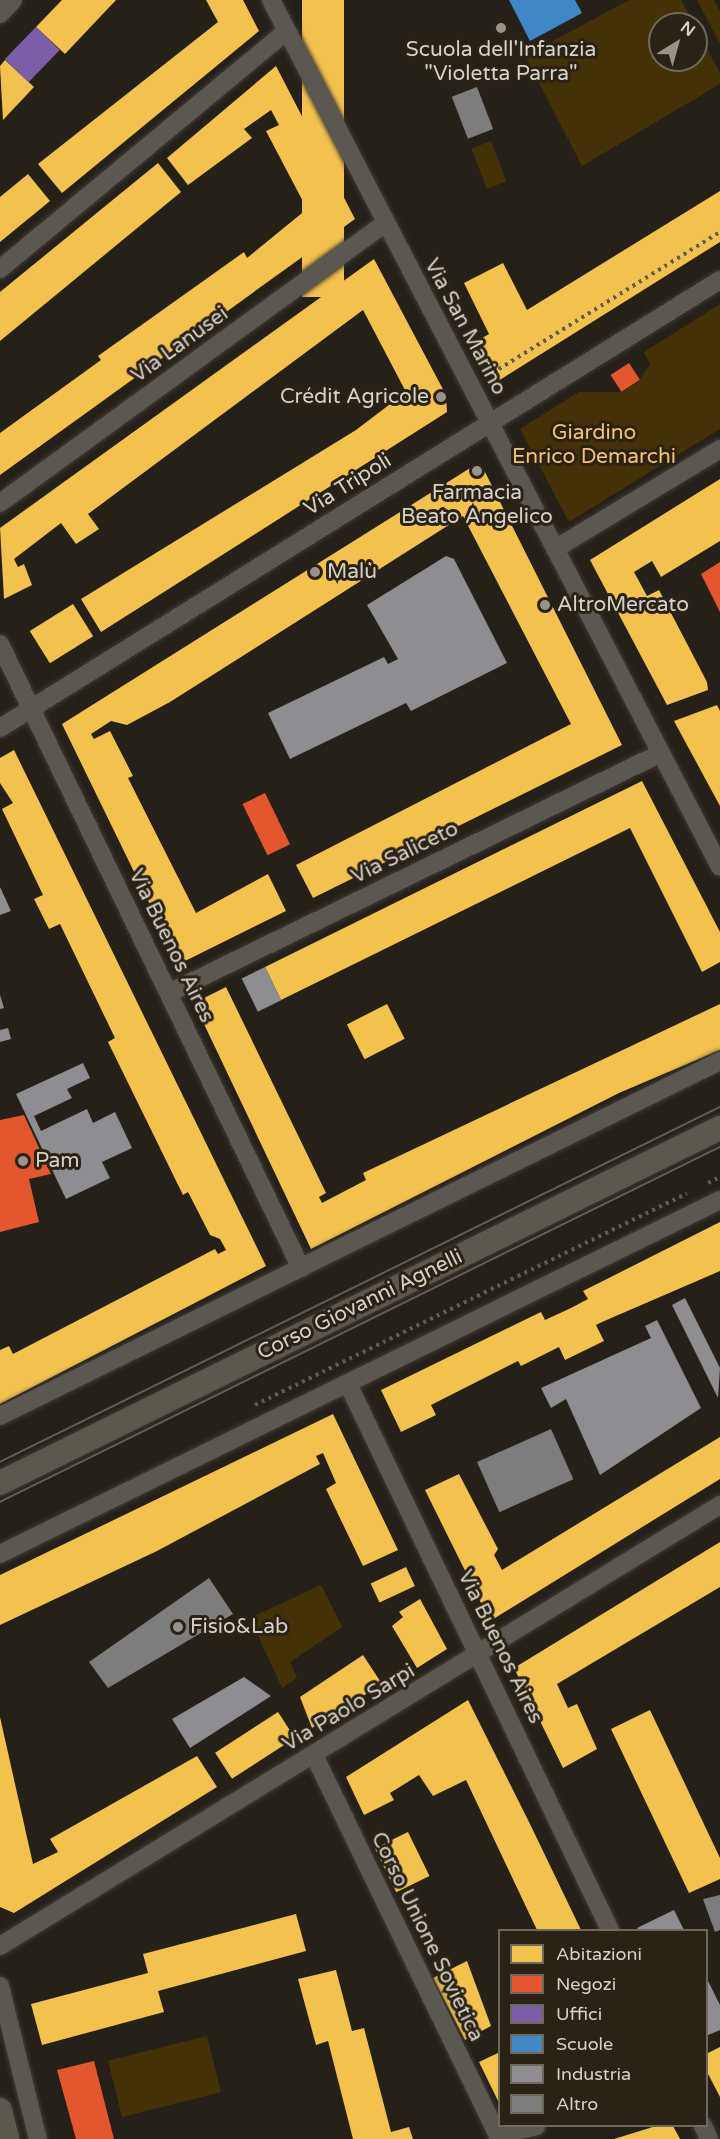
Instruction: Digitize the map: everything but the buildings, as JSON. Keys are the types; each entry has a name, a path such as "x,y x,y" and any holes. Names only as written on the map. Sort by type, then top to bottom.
{"main road":[{"name":"Corso Giovanni Agnelli","path":"0,1483 720,1128"},
{"path":"0,2110 7,2139"}],"street":[{"path":"0,14 13,0"},
{"name":"Via San Marino","path":"271,0 470,387 661,753 718,857"},
{"path":"0,269 287,31"},
{"name":"Via Lanusei","path":"0,503 386,224"},
{"name":"Via Tripoli","path":"0,728 720,280"},
{"path":"555,549 720,449"},
{"name":"Via Buenos Aires","path":"0,644 301,1268"},
{"name":"Via Saliceto","path":"169,993 661,753"},
{"path":"0,1416 720,1061"},
{"path":"0,1554 720,1200"},
{"name":"Via Buenos Aires","path":"348,1384 610,1929"},
{"name":"Via Paolo Sarpi","path":"0,1946 480,1655 720,1505"},
{"name":"Corso Unione Sovietica","path":"314,1755 499,2137"},
{"path":"0,1986 38,2139"},
{"path":"499,2137 533,2127"}],"path":[{"path":"470,387 720,232"}],"green space":[{"path":"629,0 681,0 688,12 648,12 648,72 708,72 708,50 720,73 720,84 582,166 525,56"},
{"path":"697,0 714,0 720,11 720,44 708,21 708,12 703,12"},
{"path":"491,141 506,181 487,189 471,149"},
{"name":"Giardino Enrico Demarchi","path":"720,304 720,429 569,522 520,429 579,392 621,392 638,382 650,364 644,352"},
{"path":"321,1585 342,1627 290,1662 297,1678 282,1688 250,1618"},
{"path":"207,2036 221,2092 122,2117 108,2061"}],"tram line":[{"path":"0,1462 720,1107"},
{"path":"0,1502 720,1147"}],"place":[{"name":"Scuola dell'Infanzia \"Violetta Parra\"","path":"501,28"},
{"name":"Crédit Agricole","path":"441,397"},
{"name":"Farmacia Beato Angelico","path":"477,471"},
{"name":"Malù","path":"315,572"},
{"name":"AltroMercato","path":"545,605"},
{"name":"Pam","path":"23,1161"},
{"name":"Fisio&Lab","path":"178,1627"}]}
